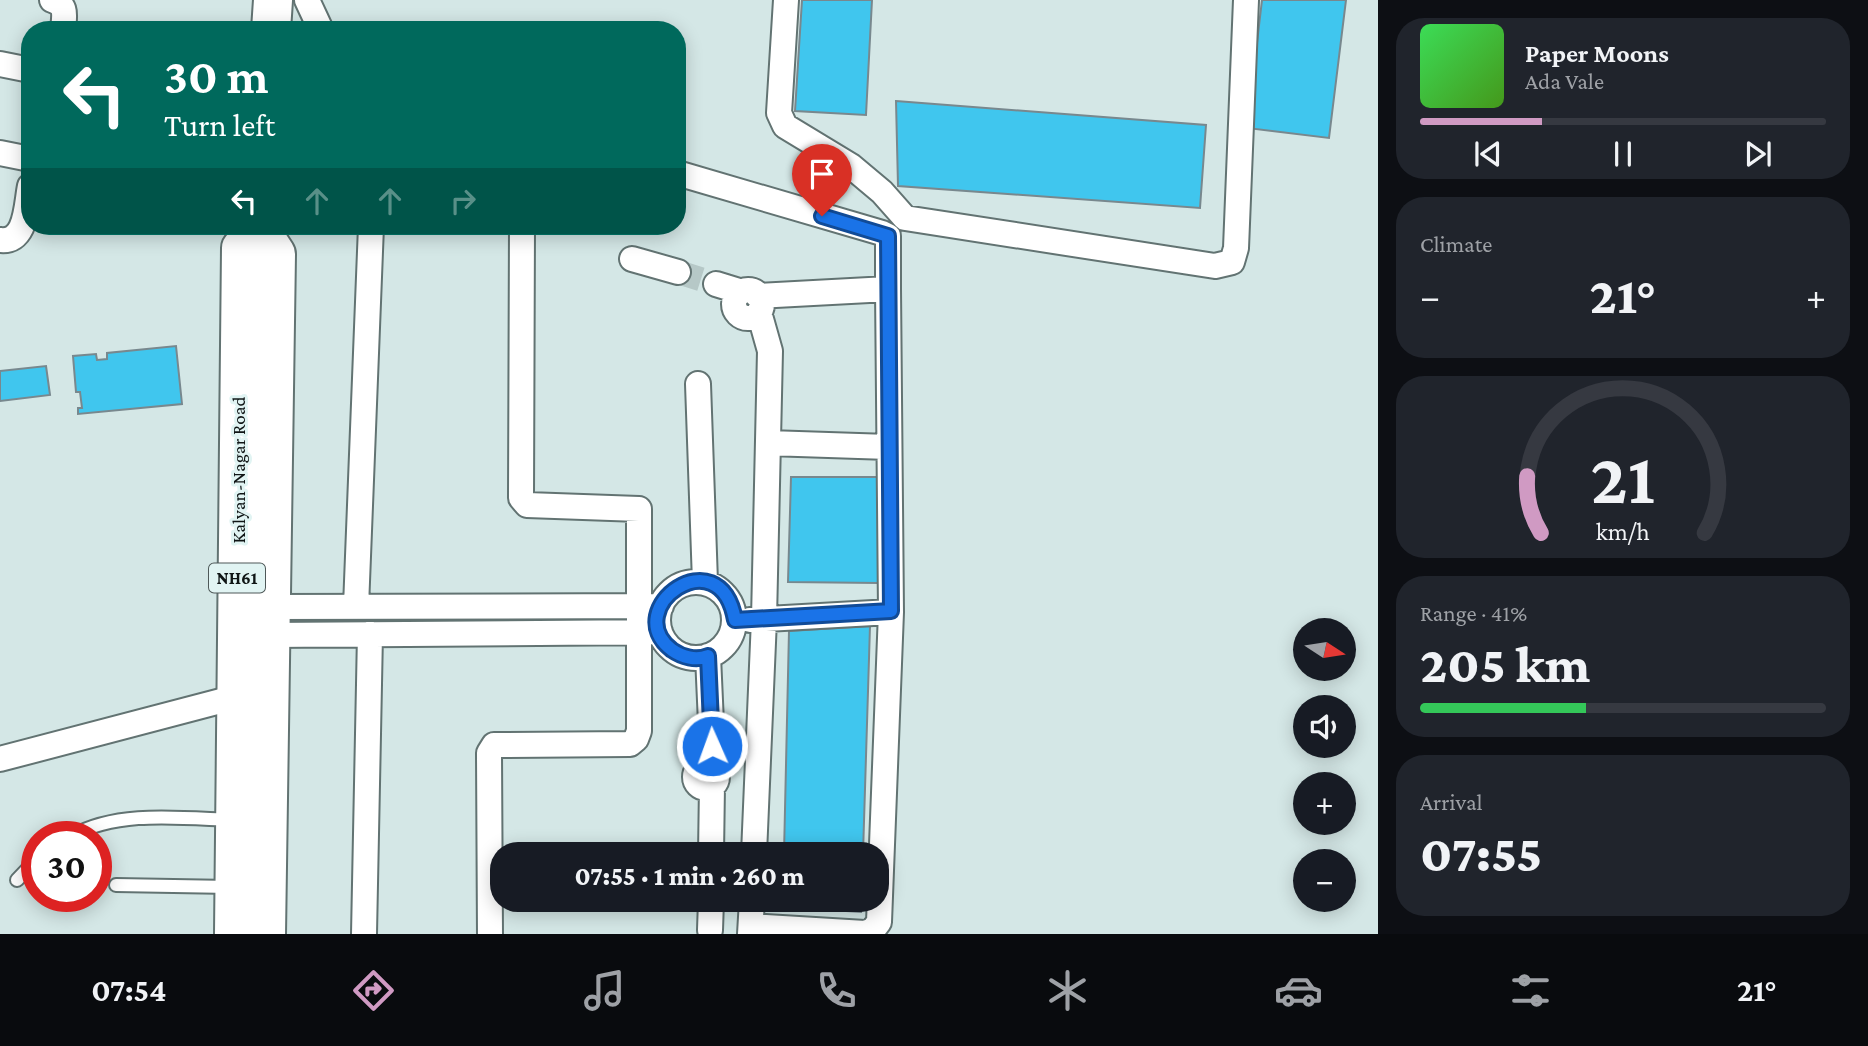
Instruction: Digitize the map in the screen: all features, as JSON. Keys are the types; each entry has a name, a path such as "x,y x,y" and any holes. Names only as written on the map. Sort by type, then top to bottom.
{"highway":[{"path":"272,21 273,0"},
{"name":"Kalyan-Nagar Road","path":"234,934 250,887 235,820 253,696 240,248 254,235"},
{"path":"265,235 276,254 270,621 253,696 250,887 266,934"}],"street":[{"path":"52,0 65,9 64,21"},
{"path":"307,0 317,21"},
{"path":"786,0 779,113 785,126 851,166 882,192 905,218 1215,266 1231,262 1236,248 1246,0"},
{"path":"0,64 21,68"},
{"path":"0,153 21,157"},
{"path":"686,176 888,236 891,611 879,922 873,930 865,933 751,930 752,912"},
{"path":"0,240 8,241 21,229"},
{"path":"356,607 371,235"},
{"path":"490,934 489,753 494,745 501,743 630,744 639,731 649,633 649,606 639,509 527,505 521,498 522,235"},
{"path":"632,259 678,272"},
{"path":"716,284 753,300 888,289"},
{"path":"753,300 769,351 764,619 755,842"},
{"path":"698,384 705,582"},
{"path":"768,443 889,447"},
{"path":"705,582 717,587 727,596 735,620 726,645 708,656 691,658 679,654 649,633 370,634 270,621 356,607 649,606 681,584 705,582"},
{"path":"735,620 891,611"},
{"path":"364,934 370,634"},
{"path":"708,656 711,842"},
{"path":"0,759 253,696"},
{"path":"710,930 711,912"}],"lane":[{"path":"112,823 155,818 235,820"},
{"path":"17,880 21,876"},
{"path":"116,885 250,887"}],"building":[{"path":"802,0 872,0 866,115 795,111"},
{"path":"1262,0 1346,0 1329,138 1247,128"},
{"path":"896,101 1206,125 1200,208 898,186"},
{"path":"176,346 182,404 78,414 78,408 82,408 80,392 76,392 73,356 96,354 97,360 107,359 107,353"},
{"path":"46,366 50,395 0,401 0,371"},
{"path":"791,477 881,477 878,583 788,582"},
{"path":"870,626 863,842 784,842 789,631"}],"tunnel":[{"path":"678,272 716,284"}],"route":[{"path":"712,746 708,656 691,658 679,654 669,647 658,625 658,612 670,591 693,581 717,587 727,596 733,607 735,620 891,611 888,236 822,216"}]}
